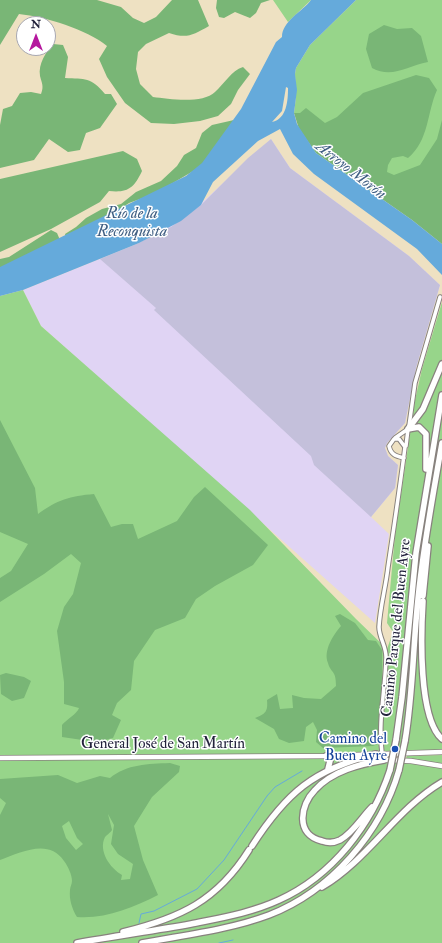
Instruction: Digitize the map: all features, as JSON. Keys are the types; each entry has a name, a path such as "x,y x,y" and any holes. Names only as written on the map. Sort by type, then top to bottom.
{"highway":[{"path":"408,429 423,409 442,364"},
{"name":"Camino Parque del Buen Ayre","path":"80,942 227,916 279,900 305,885 334,861 355,838 376,802 390,770 396,740 402,697 416,553 442,395"},
{"path":"408,429 419,427 425,432 427,437 425,493"},
{"name":"Camino Parque del Buen Ayre","path":"142,943 246,922 287,907 305,897 332,875 362,843 383,809 399,770 405,741 409,710 418,593 431,503 442,443"},
{"path":"431,503 421,642 424,680 432,725 442,739"},
{"path":"80,942 157,923 190,909 208,897 227,881 267,822 293,793 328,770 355,759 379,753"},
{"path":"326,756 330,761 328,770"},
{"path":"376,802 345,836 337,841 326,842 316,840 309,834 303,824 303,808 314,791 324,782 337,774 355,767 384,760"},
{"path":"305,897 330,882 348,868 416,802 442,782"}],"main road":[{"name":"General José de San Martín","path":"0,758 326,756 442,752"},
{"name":"General José de San Martín","path":"326,756 355,759 411,761 442,766"}],"street":[{"path":"379,753 386,651 379,628 415,383 440,297"},
{"path":"404,458 395,456 390,450 390,446 394,439 408,429"},
{"path":"394,439 399,439 405,447"}],"shaded area":[{"path":"271,139 290,168 409,256 440,285 416,368 405,423 387,443 385,448 388,456 398,465 395,488 371,517 389,534 375,623 41,326 23,290 139,243 194,210"},
{"path":"271,139 290,168 409,256 440,285 416,368 405,423 387,443 385,448 388,456 398,465 395,488 371,517 314,465 311,456 154,310 156,308 100,259 139,243 156,233 171,227 201,205 248,158"}],"green space":[{"path":"0,0 97,0 121,7 133,18 144,23 156,17 172,0 198,0 209,26 199,32 185,36 169,33 146,44 138,52 136,69 140,84 153,97 186,100 210,96 232,74 243,67 250,74 238,90 231,104 218,116 200,121 174,124 151,123 125,103 107,77 99,59 107,46 88,34 56,22 56,16 30,16 19,14 16,16 16,19 0,45"},
{"path":"217,0 270,0 261,3 256,13 250,18 235,12 224,18 219,17 216,8"},
{"path":"273,0 311,0 288,22"},
{"path":"356,0 442,0 442,244 294,113 296,97 296,68 310,45"},
{"path":"384,25 397,29 412,28 421,36 428,62 393,72 379,71 372,68 366,49 369,34"},
{"path":"56,44 63,45 68,57 65,78 83,79 96,84 105,94 111,94 117,104 100,128 86,133 80,150 68,152 49,139 34,160 0,168 0,125 3,109 12,106 20,93 31,92 41,94 43,87 40,76 41,63 44,56 56,56"},
{"path":"416,75 429,78 437,90 427,126 415,151 408,158 403,156 392,158 388,165 387,172 394,175 420,165 437,139 442,120 442,244 412,220 316,153 299,129 294,113 300,113 306,108 325,123 337,117 363,93"},
{"path":"234,120 207,163 154,194 129,203 103,220 66,238 65,234 86,218 102,209 121,204 136,192 161,181 177,166 184,155 196,148 202,133 212,125"},
{"path":"123,151 137,159 142,171 136,182 130,188 121,191 109,191 100,202 51,229 0,252 0,179"},
{"path":"51,230 57,233 60,240 0,268 0,259 9,257"},
{"path":"23,290 41,326 250,510 387,649 393,632 387,623 395,535 415,400 422,369 442,302 442,752 330,756 404,760 442,766 442,943 0,943 0,296"},
{"path":"0,420 35,488 38,514 58,502 78,496 94,494 111,527 122,524 133,524 138,539 177,521 194,497 205,487 268,545 253,565 215,586 196,599 185,618 155,630 134,661 131,690 117,703 112,715 121,720 113,738 96,742 62,737 62,725 79,708 64,704 64,682 57,631 64,607 73,594 81,563 71,554 44,574 0,602 0,578 11,571 28,544 0,532"},
{"path":"340,614 355,623 368,640 376,641 382,650 382,742 373,746 323,748 316,742 317,730 313,722 306,727 304,741 289,743 279,739 274,729 255,718 266,712 267,700 277,694 280,709 293,708 292,695 304,698 321,699 336,686 334,674 329,666 327,653 332,638 341,626 335,616"},
{"path":"6,673 24,677 31,681 24,698 12,701 1,694 0,675"},
{"path":"442,755 442,764 406,758 407,756"},
{"path":"170,763 180,766 179,772 152,797 134,826 143,860 158,895 119,912 98,916 77,917 70,900 72,881 71,873 58,854 43,848 26,851 0,860 0,815 6,803 0,798 0,779 58,775 77,783 100,776 110,778 131,767 146,764","holes":["108,814 114,825 111,844 118,854 133,864 130,879 121,880 122,875 113,868 106,859 103,842 105,837 112,830","69,821 77,838 83,844 76,850 66,838 62,826"]}],"water":[{"name":"Río de la Reconquista","path":"311,0 356,0 310,45 296,68 295,74 297,90 294,113 297,124 316,153 412,220 442,244 442,275 417,249 314,174 293,154 280,129 258,141 213,182 201,205 181,221 139,243 23,290 0,296 0,267 186,176 202,163 241,109 276,42 282,37 285,26","holes":["286,87 288,88 288,98 284,113 281,117 272,122 282,111"]}],"waterway":[{"path":"139,923 141,914 154,911 197,889 224,860 267,796 275,787 302,771"},
{"path":"219,943 233,940"}],"place":[{"name":"Camino del Buen Ayre","path":"395,749"}],"water label":[{"name":"Arroyo Morón","path":"350,171"}]}
